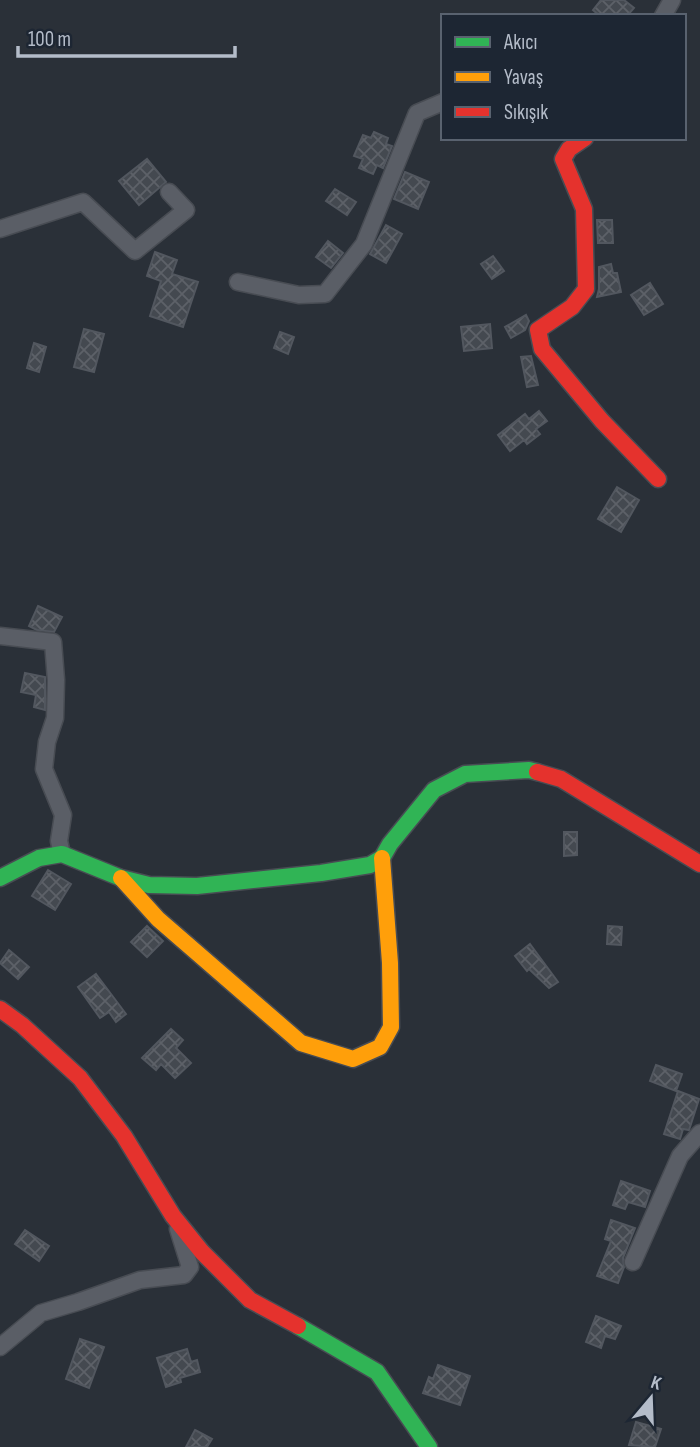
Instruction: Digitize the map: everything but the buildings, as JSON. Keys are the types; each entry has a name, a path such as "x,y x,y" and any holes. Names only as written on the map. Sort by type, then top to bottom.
{"street":[{"path":"238,282 299,295 325,294 364,244 417,113 441,103"},
{"path":"582,140 569,149 563,159 584,209 586,289 572,307 538,330 542,349 602,421 658,478"},
{"path":"0,229 83,202 135,251 186,210 169,192"},
{"path":"0,636 53,642 55,718 47,742 44,769 64,815 59,841 62,854"},
{"path":"0,878 39,858 62,854 121,878 149,885 197,886 370,865 382,858 390,844 434,790 465,774 529,770 561,779 700,864"},
{"path":"121,878 158,919 301,1043 353,1059 380,1047 391,1027 390,964 382,858"},
{"path":"0,1009 22,1025 80,1078 124,1136 173,1216 202,1252 250,1300 377,1372 429,1447"},
{"path":"633,1262 680,1156 700,1133"},
{"path":"0,1347 41,1313 140,1280 184,1275 190,1267 173,1216"}],"traffic: fast":[{"path":"0,878 39,858 62,854 121,878 149,885 197,886 370,865 382,858 390,844 434,790 465,774 529,770 537,772"},
{"path":"298,1326 377,1372 429,1447"}],"traffic: slow":[{"path":"121,878 158,919 301,1043 353,1059 380,1047 391,1027 390,963 382,858"}],"traffic: jam":[{"path":"582,140 569,149 563,159 584,209 586,289 572,307 538,330 542,349 602,421 658,479"},
{"path":"537,772 561,779 700,864"},
{"path":"0,1009 22,1025 80,1078 124,1136 173,1216 202,1252 250,1300 298,1326"}]}
